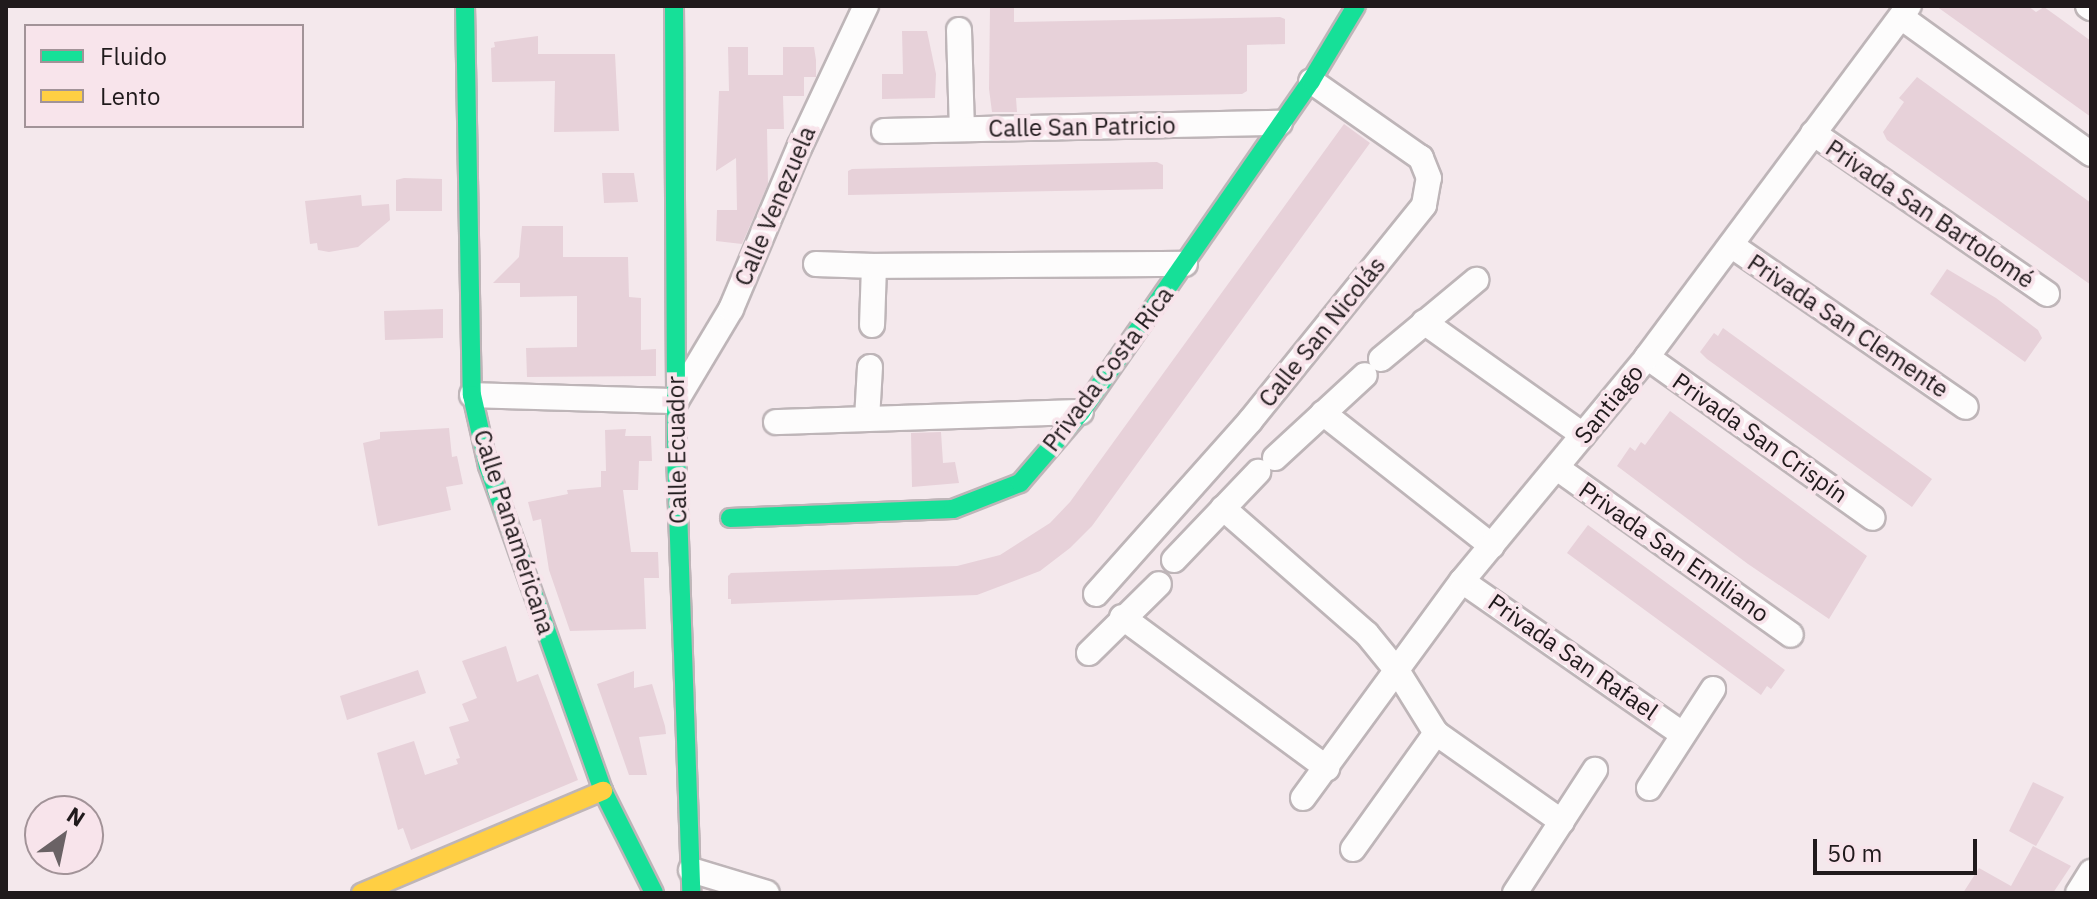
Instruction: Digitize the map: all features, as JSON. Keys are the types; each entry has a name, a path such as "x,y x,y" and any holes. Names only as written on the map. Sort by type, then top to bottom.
{"street":[{"name":"Calle Panaméricana","path":"465,6 472,395 488,466 603,791 605,815 654,893"},
{"name":"Calle Ecuador","path":"674,6 676,401 691,881"},
{"name":"Calle Venezuela","path":"676,401 731,309 800,146 866,6"},
{"name":"Privada Costa Rica","path":"730,518 953,509 1020,483 1081,412 1311,81 1356,6"},
{"path":"1905,12 2091,154"},
{"name":"Santiago","path":"1303,798 1462,581 1647,357 1905,12"},
{"path":"959,30 962,129"},
{"name":"Calle San Nicolás","path":"1096,594 1250,421 1424,205 1429,178 1421,158 1311,81"},
{"name":"Calle San Patricio","path":"884,131 1280,123"},
{"name":"Privada San Bartolomé","path":"1813,133 2047,294"},
{"name":"Privada San Clemente","path":"1731,245 1966,407"},
{"path":"816,264 1185,264"},
{"path":"872,325 874,266"},
{"path":"1174,560 1223,508 1323,413 1424,322 1476,280"},
{"path":"1424,322 1583,435"},
{"name":"Privada San Crispín","path":"1647,357 1873,518"},
{"path":"867,419 870,367"},
{"path":"472,395 676,401"},
{"path":"776,422 1081,412"},
{"path":"1323,413 1492,546"},
{"name":"Privada San Emiliano","path":"1557,468 1791,635"},
{"path":"1223,508 1367,634 1398,672 1436,733 1562,822"},
{"name":"Privada San Rafael","path":"1462,581 1682,734"},
{"path":"1089,653 1122,617 1159,584"},
{"path":"1122,617 1327,768"},
{"path":"1649,788 1713,689"},
{"path":"1353,849 1436,733"},
{"path":"1515,893 1595,770"},
{"path":"361,893 603,791"},
{"path":"2078,893 2091,872"},
{"path":"691,881 767,893"}],"building":[{"path":"990,6 1014,6 1014,22 1280,17 1285,19 1285,44 1247,45 1247,91 1242,94 1016,98 1017,112 992,112 989,89"},
{"path":"1936,6 2028,6 2036,12 2044,7 2058,17 2091,41 2091,117"},
{"path":"902,31 927,31 936,74 935,98 882,99 882,74 903,74"},
{"path":"538,36 538,54 615,54 619,131 554,132 555,81 492,82 491,48 495,47 494,42"},
{"path":"728,47 748,47 748,75 783,75 783,47 814,47 816,60 816,77 804,77 804,96 783,96 784,129 767,129 768,184 742,244 716,241 717,210 737,210 736,158 716,171 719,91 729,91"},
{"path":"1917,77 2091,203 2091,285 1887,140 1883,132 1904,102 1899,98"},
{"path":"1344,124 1370,143 1092,526 1070,548 1040,571 977,595 731,604 731,599 728,599 728,576 731,573 957,566 1000,555 1050,523 1070,502"},
{"path":"1157,162 1163,165 1163,189 848,195 848,171 852,169"},
{"path":"602,173 634,173 638,202 604,203"},
{"path":"442,179 442,211 396,211 396,180"},
{"path":"361,195 362,206 389,204 390,220 358,247 329,252 318,250 317,243 310,244 305,201"},
{"path":"522,226 563,226 563,257 628,257 629,297 641,298 641,350 656,349 656,376 527,377 526,348 577,347 577,296 520,297 520,283 493,283 519,257"},
{"path":"1947,269 1996,298 2038,330 2042,338 2025,362 1930,294"},
{"path":"443,309 443,338 385,340 384,311"},
{"path":"1723,328 1932,479 1912,507 1707,359 1700,352 1714,333 1718,336"},
{"path":"1670,411 1867,556 1829,619 1748,564 1617,466 1630,447 1635,451 1641,442 1645,445"},
{"path":"449,428 452,457 457,456 463,484 446,487 451,510 378,526 363,443 380,439 380,432"},
{"path":"626,429 625,436 651,436 652,461 639,461 638,490 623,490 631,552 658,552 659,578 644,578 646,629 570,631 549,570 541,519 533,521 528,502 568,494 567,490 601,487 601,471 606,471 605,430"},
{"path":"941,432 943,463 955,462 959,483 912,487 911,433"},
{"path":"1588,525 1785,670 1771,689 1767,686 1761,695 1567,553"},
{"path":"506,646 517,682 538,674 578,780 411,850 403,828 398,830 377,753 414,741 425,775 458,764 456,759 460,758 449,727 469,721 462,704 477,698 462,661"},
{"path":"418,670 426,693 347,720 340,696"},
{"path":"634,671 634,688 652,684 666,734 639,737 647,775 629,775 597,684"},
{"path":"2033,782 2064,797 2036,846 2009,831"},
{"path":"2033,846 2071,866 2053,893 1963,893 1979,868 2011,886"}],"traffic: fast":[{"path":"465,6 472,395 488,466 603,791 654,893"},
{"path":"674,6 676,453 691,893"},
{"path":"730,518 953,509 1020,483 1081,412 1311,81 1356,6"}],"traffic: slow":[{"path":"361,893 603,791"}]}
